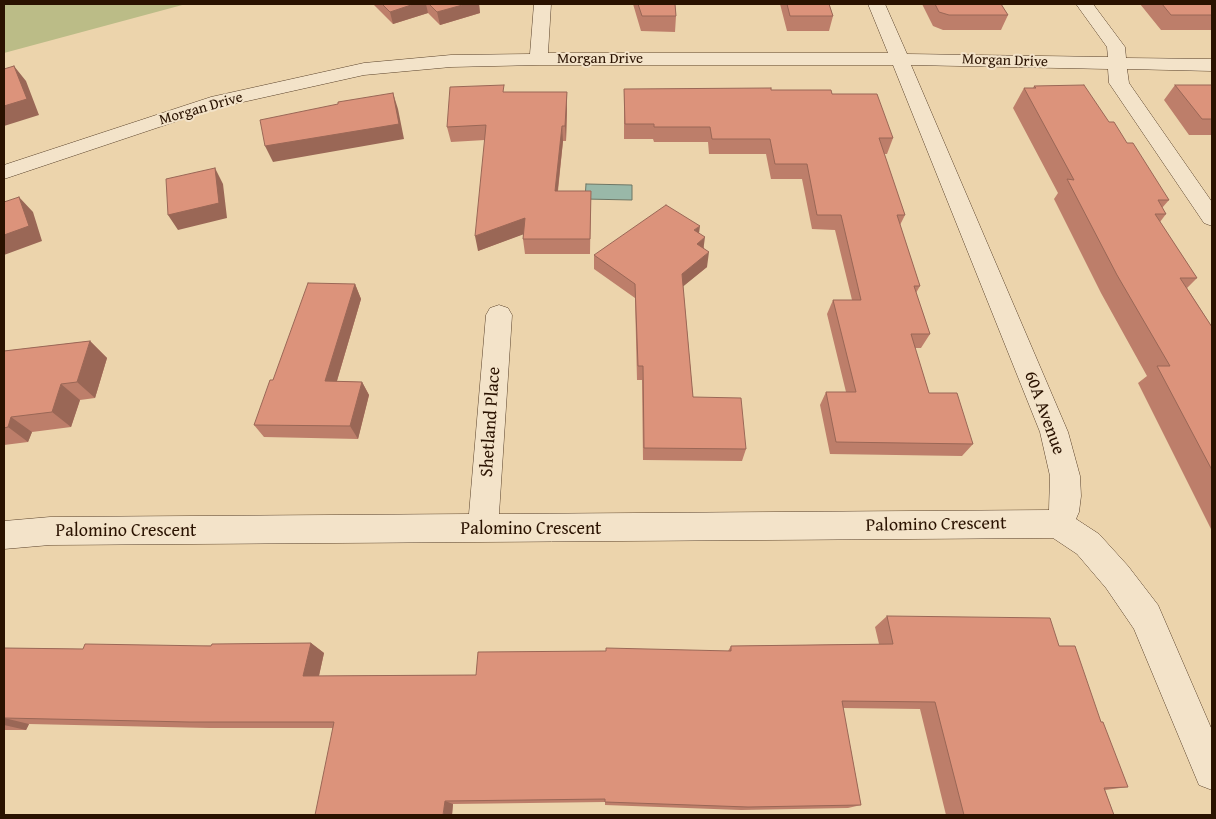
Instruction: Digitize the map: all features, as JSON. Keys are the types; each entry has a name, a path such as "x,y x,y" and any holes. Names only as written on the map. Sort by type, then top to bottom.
{"street":[{"path":"540,59 542,4"},
{"name":"60A Avenue","path":"877,4 1054,432 1065,476 1066,496 1064,512 1058,524"},
{"path":"1085,4 1116,47 1119,82 1212,218"},
{"name":"Morgan Drive","path":"4,172 211,103 364,69 451,61 540,59 899,59 1212,65"},
{"name":"Shetland Place","path":"483,530 499,315"},
{"path":"1058,524 1088,544 1117,577 1146,617 1212,772"},
{"name":"Palomino Crescent","path":"4,535 50,531 483,530 1058,524"}],"green space":[{"path":"4,4 186,4 4,53"}],"shaded area":[{"path":"586,184 632,185 632,200 585,199"}],"building":[{"path":"382,4 414,4 390,12"},
{"path":"429,4 466,4 437,12"},
{"path":"638,4 675,4 676,16 642,16"},
{"path":"787,4 829,4 833,16 790,16"},
{"path":"935,4 1001,4 1008,15 949,15 939,12"},
{"path":"1162,4 1212,4 1212,15 1171,15"},
{"path":"14,66 27,99 4,106 4,69"},
{"path":"504,85 503,92 567,92 565,126 562,126 555,191 591,191 590,239 523,239 525,218 475,236 486,125 447,127 450,87"},
{"path":"1084,85 1109,122 1114,122 1127,143 1133,143 1169,200 1158,200 1166,214 1155,214 1197,278 1180,278 1212,327 1212,470 1157,366 1170,366 1117,275 1067,179 1074,180 1024,88"},
{"path":"1175,85 1212,85 1212,119 1202,119"},
{"path":"771,88 771,90 831,90 832,94 877,94 893,138 879,138 905,215 897,215 920,286 914,286 930,334 911,334 929,393 957,393 973,444 836,442 826,392 856,392 833,300 861,300 841,215 817,215 807,164 775,164 770,139 712,139 710,127 654,127 654,124 625,124 624,89"},
{"path":"393,93 399,124 265,146 260,120 338,104 338,102"},
{"path":"215,168 219,203 168,215 166,179"},
{"path":"19,197 29,226 4,235 4,202"},
{"path":"666,205 700,226 694,230 705,237 697,244 709,252 682,274 693,397 741,398 746,449 644,448 643,366 638,366 635,284 594,255"},
{"path":"308,283 355,284 325,381 362,382 350,426 254,425 270,380 273,380"},
{"path":"90,341 77,382 61,384 52,412 11,417 8,427 4,428 4,351"},
{"path":"887,616 1050,618 1059,646 1075,646 1101,722 1103,722 1128,787 1104,788 1114,815 964,815 935,702 842,701 861,805 748,807 605,802 605,799 445,801 443,815 315,815 334,722 189,722 4,718 4,648 83,649 85,644 211,646 212,644 311,643 303,676 476,675 478,652 606,651 606,648 731,651 731,646 893,644"}]}
